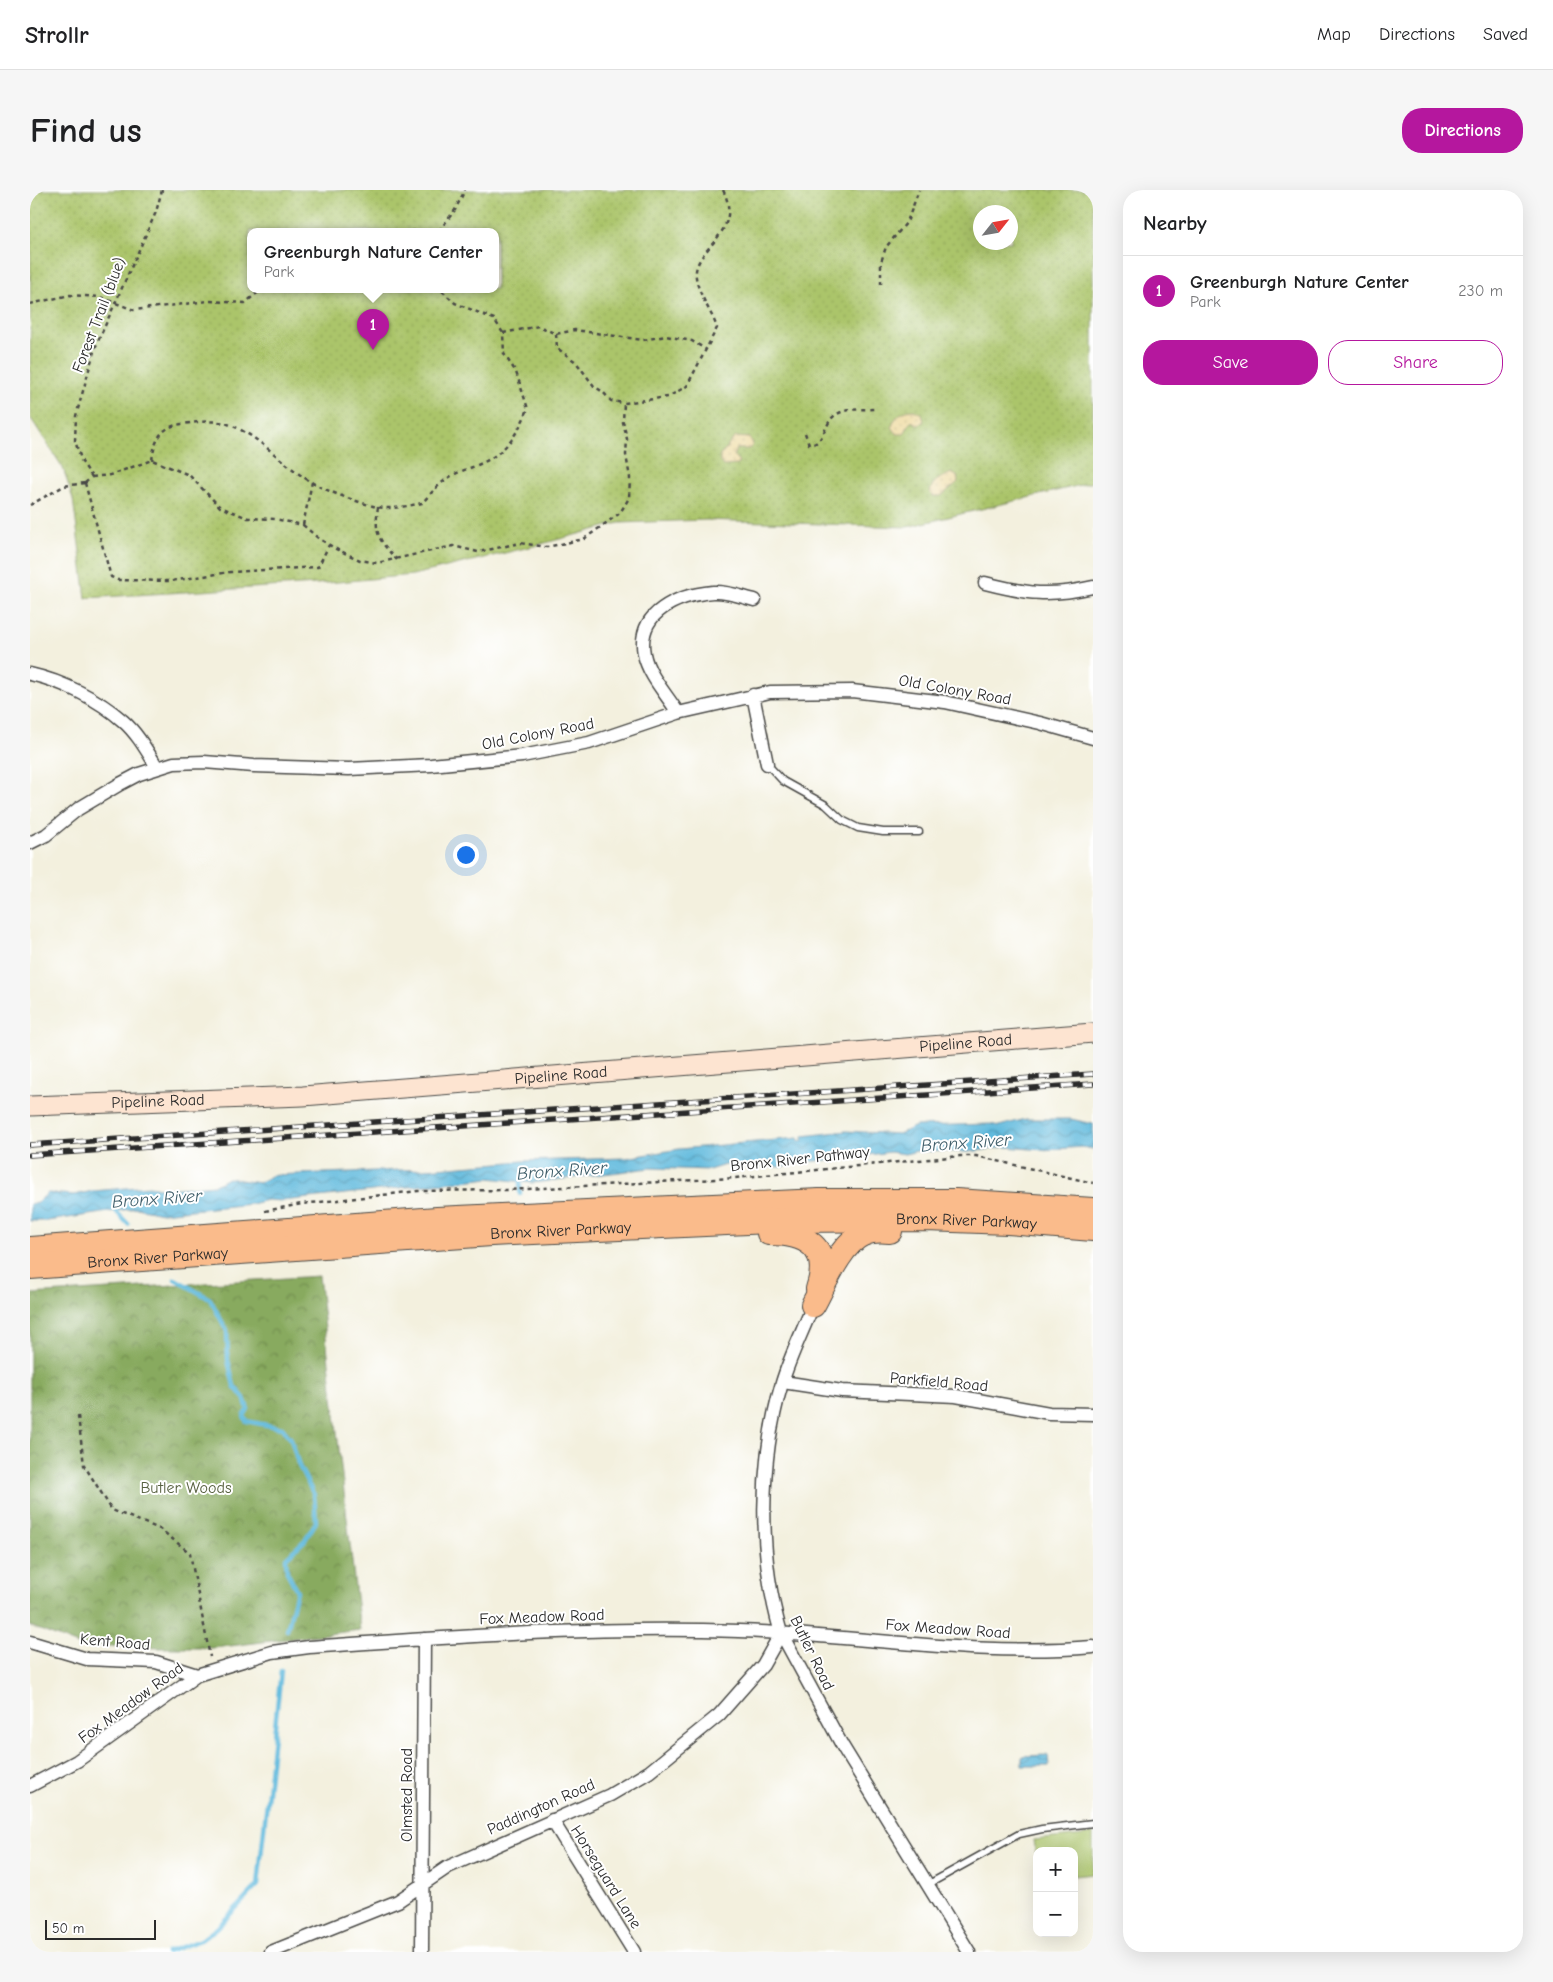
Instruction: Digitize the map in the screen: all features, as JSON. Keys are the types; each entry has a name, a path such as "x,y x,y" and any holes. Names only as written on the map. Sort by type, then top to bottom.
{"highway":[{"name":"Bronx River Parkway","path":"30,1249 437,1219 819,1201 956,1202 1093,1210"},
{"name":"Bronx River Parkway","path":"30,1268 447,1237 791,1220 892,1219 1008,1222 1093,1230"},
{"path":"659,1227 730,1234 787,1233 806,1240 818,1253 822,1266 822,1279 813,1305"},
{"path":"813,1305 845,1249 858,1237 868,1232 1093,1230"}],"street":[{"path":"985,583 1042,595 1093,587"},
{"path":"678,713 657,681 644,656 643,636 651,617 667,605 714,592 755,600"},
{"path":"30,674 66,686 123,721 144,746 158,767"},
{"name":"Old Colony Road","path":"30,843 46,835 97,798 133,777 174,763 204,762 254,766 349,769 476,762 522,756 589,743 678,713 753,695 788,690 896,695 945,702 994,712 1093,738"},
{"path":"753,695 766,764"},
{"name":"Pipeline Road","path":"30,1106 313,1095 1093,1033"},
{"name":"Butler Road","path":"813,1305 783,1382 768,1444 764,1521 775,1613 781,1633 843,1747 969,1952"},
{"name":"Parkfield Road","path":"783,1382 842,1391 956,1396 1049,1413 1093,1414"},
{"name":"Fox Meadow Road","path":"30,1786 77,1762 196,1674 272,1652 300,1648 424,1639 596,1631 781,1633 994,1650 1054,1650 1093,1647"},
{"name":"Paddington Road","path":"270,1952 398,1901 448,1867 610,1795 650,1772 700,1733 744,1689 763,1665 781,1633"},
{"name":"Olmsted Road","path":"422,1952 424,1639"},
{"name":"Kent Road","path":"30,1642 87,1659 156,1662 196,1674"},
{"name":"Horseguard Lane","path":"552,1820 634,1952"}],"lane":[{"path":"766,764 783,780 826,805 842,820 858,828 883,832 919,832"},
{"path":"927,1886 1019,1834 1042,1829 1093,1823"}],"path":[{"name":"Forest Trail (blue)","path":"92,477 82,462 75,441 76,416 95,348 156,212 162,190"},
{"path":"441,228 455,210 465,190"},
{"path":"556,334 556,348 576,362 594,386 611,401 624,403 668,397 688,386 717,328 696,277 698,263 724,231 729,202 723,190"},
{"path":"881,284 881,262 886,247 907,222 919,190"},
{"path":"30,304 70,295 100,298 134,310 209,302 245,304 257,293"},
{"path":"152,460 154,447 160,433 172,425 198,422 224,423 253,439 312,482 378,507 422,503 443,482 460,472 482,463 503,450 519,431 528,410 516,372 504,354 503,333 494,319 455,303 444,293"},
{"path":"503,333 539,326 556,334 575,330 643,340 666,336 692,341 707,350"},
{"path":"30,505 64,486 85,483 92,477 110,475 152,460 189,475 220,507 248,518 275,519 304,525 329,545 360,560 377,563 397,560 453,546 478,552 520,544 547,547 584,539 620,513 629,498 630,478 626,456 627,439 623,422 624,403"},
{"path":"805,433 809,444 813,445 818,442 827,424 839,412 875,409"},
{"path":"304,525 312,482"},
{"path":"85,483 111,577 118,580 171,581 230,572 318,567 329,545"},
{"path":"378,507 375,527 383,544 397,560"},
{"name":"Bronx River Pathway","path":"507,1190 735,1178 960,1156 986,1158 1093,1183"},
{"path":"78,1416 84,1465 112,1510 160,1529 190,1553 212,1669"}],"green space":[{"path":"31,190 1093,190 1093,482 907,527 706,520 619,523 413,575 317,584 86,598 73,499 63,468 30,417"},
{"name":"Butler Woods","path":"319,1276 360,1630 214,1648 159,1648 78,1645 30,1626 30,1294"},
{"path":"1093,1834 1093,1874 1078,1876 1078,1847 1035,1847 1034,1840"}],"sand":[{"path":"914,410 922,414 924,421 919,425 911,421 904,434 897,434 892,427 897,417 903,412"},
{"path":"736,437 749,438 753,443 752,447 749,449 736,449 734,455 739,462 738,465 723,466 720,462 720,455"},
{"path":"951,473 957,476 958,482 941,496 933,496 930,493 933,485"}],"water":[{"name":"Bronx River","path":"1026,1119 1071,1119 1093,1124 1093,1149 1082,1147 1044,1150 1005,1147 969,1152 917,1151 905,1154 890,1152 802,1162 781,1167 725,1165 709,1170 650,1168 533,1183 489,1178 282,1201 267,1200 251,1204 162,1213 137,1208 47,1221 30,1221 30,1204 38,1202 48,1193 74,1195 93,1191 149,1186 167,1189 215,1185 228,1178 259,1183 273,1175 425,1169 523,1161 626,1158 679,1149 798,1138 799,1141 803,1140 803,1136 846,1131 899,1134 916,1126 991,1124 999,1126"},
{"path":"1048,1755 1049,1766 1022,1766 1022,1756"}],"waterway":[{"name":"Bronx River","path":"520,1178 520,1194"},
{"name":"Bronx River","path":"112,1207 128,1224"},
{"path":"175,1279 210,1299 227,1331 228,1360 234,1386 244,1398 248,1409 244,1416 246,1421 282,1428 291,1439 299,1466 314,1495 316,1522 305,1540 286,1558 287,1572 297,1591 287,1630"},
{"path":"167,1952 201,1940 217,1928 258,1885 281,1671"}],"railway":[{"path":"30,1145 1093,1074"},
{"path":"30,1155 1093,1084"}],"place":[{"name":"Greenburgh Nature Center","path":"373,350"}]}
